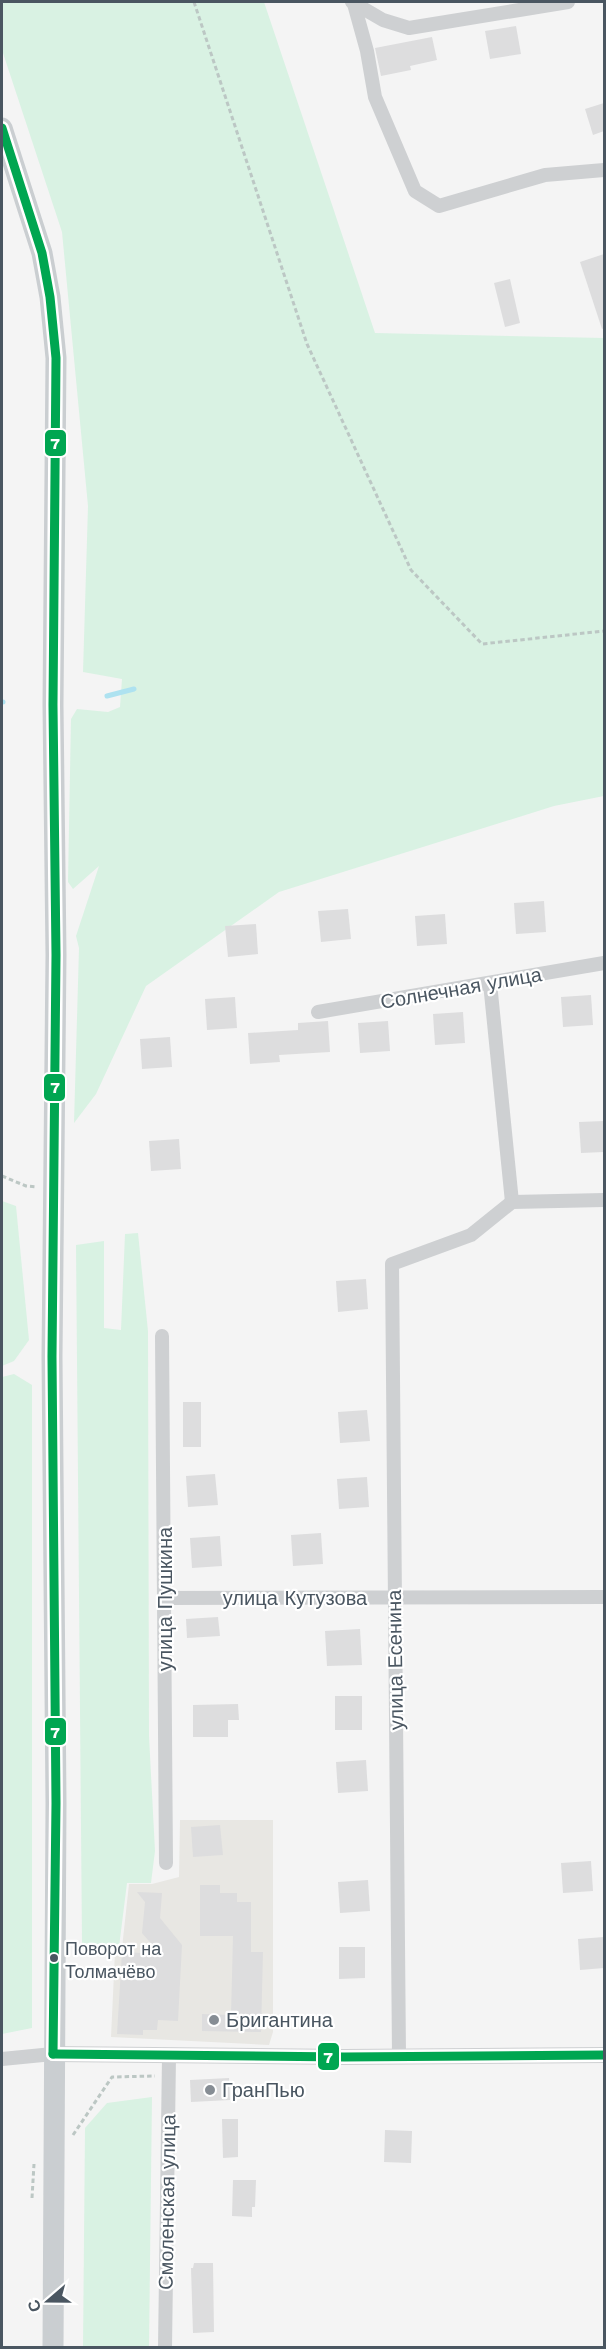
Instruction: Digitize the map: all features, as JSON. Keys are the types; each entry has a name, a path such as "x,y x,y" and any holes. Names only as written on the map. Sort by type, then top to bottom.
{"main road":[{"path":"2,128 42,253 50,297 56,358 53,705 56,954 52,1189 56,1803 53,2348"}],"street":[{"path":"353,3 383,20 409,27 568,2"},
{"path":"353,3 367,51 375,97 415,191 439,206 545,175 604,170"},
{"name":"Солнечная улица","path":"318,1012 604,963"},
{"path":"490,983 512,1202 604,1200"},
{"name":"улица Есенина","path":"399,2056 392,1264 471,1235 512,1202"},
{"name":"улица Пушкина","path":"162,1336 166,1598 166,1863"},
{"name":"улица Кутузова","path":"166,1598 604,1597"},
{"path":"2,2059 53,2054 604,2055"},
{"name":"Смоленская улица","path":"165,2348 169,2056"}],"path":[{"path":"194,2 307,344 411,570 482,644 604,631"},
{"path":"2,1176 26,1186 52,1189"},
{"path":"70,2132 69,2140 112,2077 169,2076"},
{"path":"32,2198 34,2163"}],"shaded area":[{"path":"180,1820 273,1820 273,2032 269,2045 111,2037 115,1952 122,1948 129,1884 152,1884 179,1877"}],"green space":[{"path":"2,2 264,2 375,333 604,338 604,796 554,806 279,892 146,986 96,1094 74,1123 79,948 76,936 99,866 73,889 68,882 71,719 77,709 108,712 120,707 122,679 83,672 88,506 62,232 2,50"},
{"path":"2,1201 16,1206 29,1340 14,1361 2,1366"},
{"path":"138,1233 148,1331 149,1736 155,1851 151,1883 127,1883 119,1947 82,1943 76,1245 104,1241 104,1328 121,1330 125,1234"},
{"path":"14,1374 32,1385 32,2028 2,2034 2,1377"},
{"path":"152,2097 149,2347 83,2347 85,2128 107,2103"}],"building":[{"path":"516,26 521,54 490,59 485,31"},
{"path":"432,37 437,60 410,66 411,70 381,76 375,48"},
{"path":"604,103 604,131 593,135 585,109"},
{"path":"604,254 604,328 602,329 580,262"},
{"path":"510,279 520,323 505,327 494,283"},
{"path":"544,901 546,932 516,934 514,903"},
{"path":"348,909 351,939 321,942 318,911"},
{"path":"445,914 447,944 417,946 415,916"},
{"path":"256,924 258,954 228,957 225,926"},
{"path":"591,995 593,1025 563,1027 561,997"},
{"path":"235,997 237,1028 207,1030 205,999"},
{"path":"463,1012 465,1043 435,1045 433,1014"},
{"path":"328,1021 330,1052 279,1055 280,1062 250,1064 248,1033 298,1030 298,1023"},
{"path":"388,1021 390,1051 360,1053 358,1023"},
{"path":"170,1037 172,1067 142,1069 140,1039"},
{"path":"604,1121 604,1152 581,1153 579,1122"},
{"path":"179,1139 181,1169 151,1171 149,1141"},
{"path":"366,1279 368,1309 338,1312 336,1281"},
{"path":"183,1402 201,1402 201,1447 183,1447"},
{"path":"367,1410 370,1441 340,1443 338,1412"},
{"path":"215,1474 218,1505 188,1507 186,1476"},
{"path":"367,1477 369,1507 339,1509 337,1479"},
{"path":"321,1533 323,1564 293,1566 291,1535"},
{"path":"220,1536 222,1566 192,1568 190,1538"},
{"path":"218,1617 220,1636 187,1638 186,1619"},
{"path":"360,1629 362,1665 327,1666 325,1631"},
{"path":"335,1696 362,1696 362,1730 335,1730"},
{"path":"238,1704 239,1720 228,1720 228,1737 193,1737 193,1705"},
{"path":"366,1760 368,1791 338,1793 336,1762"},
{"path":"220,1825 223,1855 193,1857 191,1827"},
{"path":"591,1861 593,1891 563,1893 561,1863"},
{"path":"368,1880 370,1911 340,1913 338,1882"},
{"path":"200,1885 220,1885 220,1893 237,1893 237,1902 251,1902 251,1952 263,1952 261,2032 202,2031 202,2014 231,2015 233,1936 200,1936"},
{"path":"137,1892 162,1893 160,1918 182,1945 178,2021 158,2020 157,2030 143,2030 143,2035 117,2034 122,1952 160,1954 142,1933 145,1902"},
{"path":"604,1937 604,1968 580,1970 578,1939"},
{"path":"339,1947 365,1947 365,1978 339,1979"},
{"name":"ГранПью","path":"229,2078 230,2100 191,2102 190,2080"},
{"path":"222,2119 238,2119 238,2157 223,2158"},
{"path":"385,2130 412,2131 411,2163 384,2162"},
{"path":"233,2180 256,2180 255,2207 252,2207 252,2217 232,2216"},
{"path":"194,2263 213,2263 214,2332 193,2333 191,2268"}],"waterway":[{"path":"107,696 134,689"}],"transit line":[{"name":"7","path":"2,128 42,253 50,297 56,358 53,705 56,955 52,1357 56,1803 53,2054"},
{"name":"7","path":"53,2054 344,2057 604,2055"}],"place":[{"name":"Поворот на Толмачёво","path":"54,1958"},
{"name":"Бригантина","path":"214,2020"},
{"name":"ГранПью","path":"210,2090"}]}
